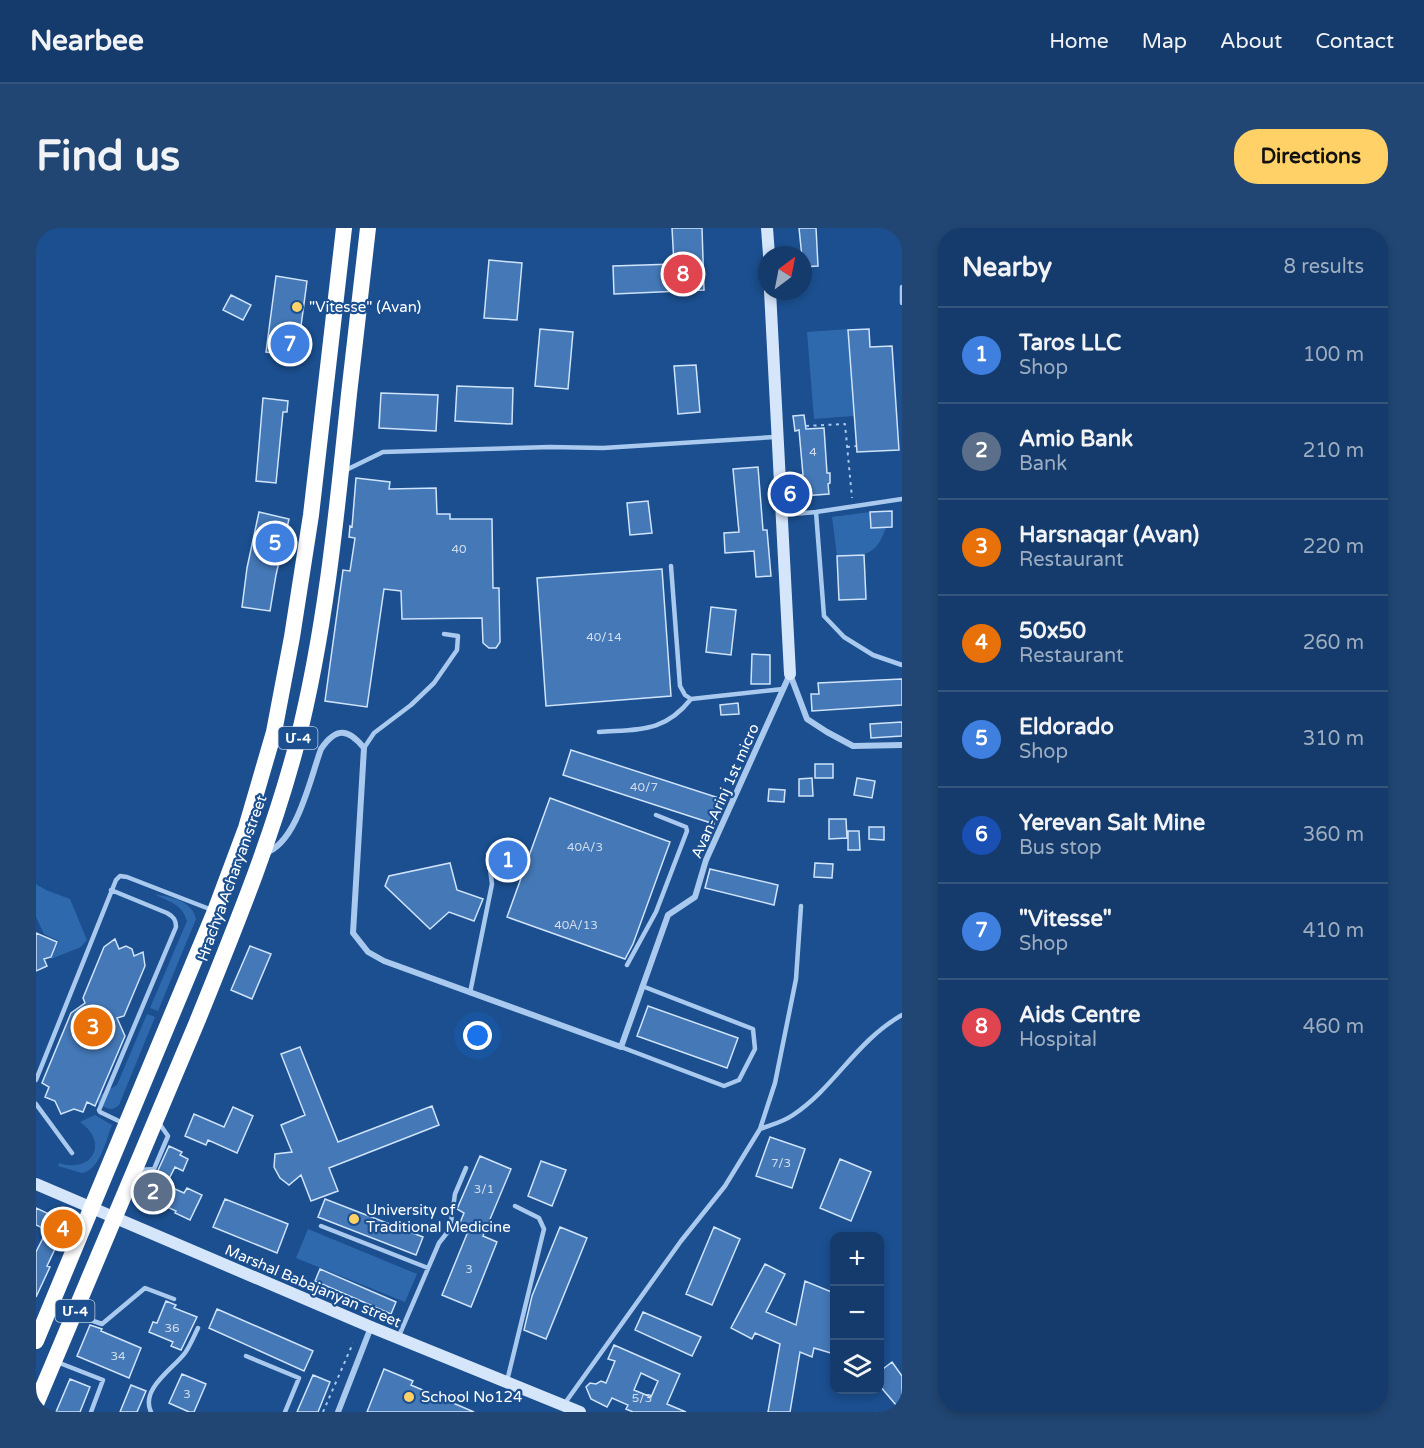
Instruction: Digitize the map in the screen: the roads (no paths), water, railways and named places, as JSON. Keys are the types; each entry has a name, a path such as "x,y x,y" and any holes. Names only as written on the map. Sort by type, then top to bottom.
{"highway":[{"name":"Hrachya Acharyan street","path":"36,1341 215,911 246,828 274,732 311,515 344,228"},
{"name":"Hrachya Acharyan street","path":"36,1404 113,1217 157,1119 242,910 263,854 297,742 319,638 336,523 368,228"}],"main road":[{"path":"767,228 768,246"},
{"path":"771,300 790,674"},
{"name":"Marshal Babajanyan street","path":"36,1184 371,1327 580,1412"}],"street":[{"path":"790,674 807,719 853,746 902,745"},
{"name":"Avan-Arinj 1st micro","path":"668,915 695,897 706,860 790,674"},
{"path":"263,854 275,850 292,830 317,758 328,739 341,732 350,735 364,748 353,933 368,952 384,961 621,1047 668,915"},
{"path":"338,1412 371,1327"}],"lane":[{"path":"902,287 902,303"},
{"path":"341,473 383,452 550,447 603,448 778,436"},
{"path":"782,515 902,499"},
{"path":"816,512 824,616 844,637 873,655 902,665"},
{"path":"671,566 680,686 685,695 691,699 783,689"},
{"path":"364,748 374,733 411,705 447,667 458,650 458,636 444,634"},
{"path":"599,732 651,729 674,717 691,699"},
{"path":"627,965 656,912 687,831 686,827 678,822 656,815"},
{"path":"470,993 492,885 488,854"},
{"path":"36,1080 111,890 120,876 215,911"},
{"path":"111,890 168,913 176,922 147,998 99,1110 126,1125"},
{"path":"564,1405 681,1241 725,1186 760,1129 775,1083 796,979 801,906"},
{"path":"656,912 668,915"},
{"path":"621,1047 724,1086 739,1080 755,1049 753,1029 642,986"},
{"path":"760,1129 794,1115 820,1092 862,1044 883,1026 902,1015"},
{"path":"36,1104 72,1153"},
{"path":"398,1338 439,1243 450,1229 455,1194 466,1168"},
{"path":"506,1383 544,1229 538,1218 515,1206"},
{"path":"321,1226 428,1268"},
{"path":"73,1314 102,1324 145,1288 174,1299"},
{"path":"151,1412 148,1407 151,1391 186,1352 198,1328"},
{"path":"246,1356 299,1378 285,1412"},
{"path":"54,1360 104,1380 91,1412"}],"place":[{"name":"Aids Centre","path":"683,274"},
{"name":"\"Vitesse\" (Avan)","path":"297,307"},
{"name":"\"Vitesse\"","path":"290,344"},
{"name":"Yerevan Salt Mine","path":"790,494"},
{"name":"Eldorado","path":"275,543"},
{"name":"Taros LLC","path":"508,860"},
{"name":"Harsnaqar (Avan)","path":"93,1027"},
{"name":"Amio Bank","path":"153,1192"},
{"name":"University of Traditional Medicine","path":"354,1219"},
{"name":"50x50","path":"63,1229"},
{"name":"School No124","path":"409,1397"}]}
